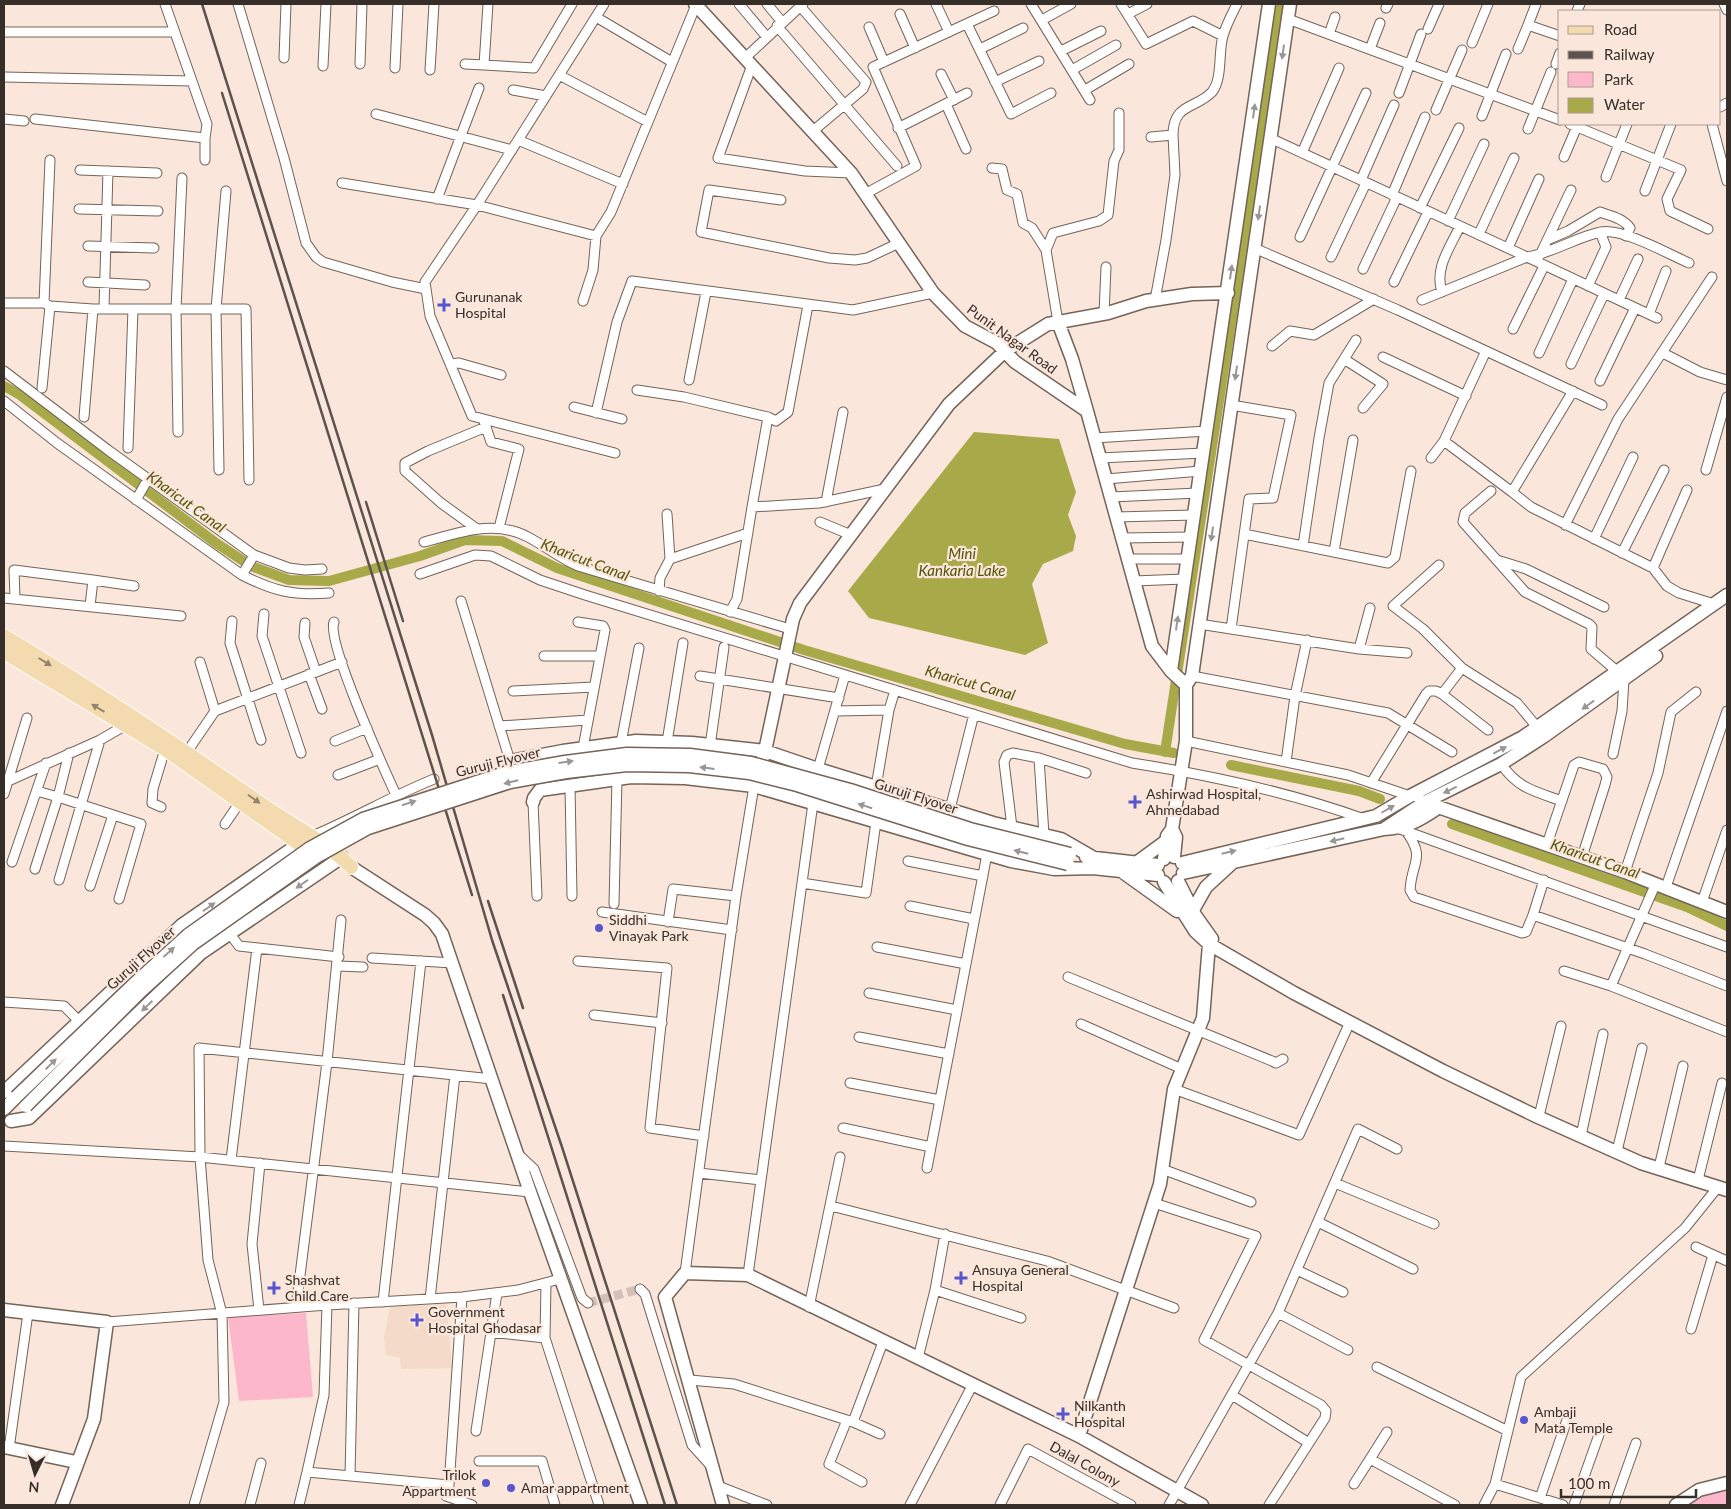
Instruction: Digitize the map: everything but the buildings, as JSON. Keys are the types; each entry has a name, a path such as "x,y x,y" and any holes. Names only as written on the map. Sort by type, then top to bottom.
{"main road":[{"path":"4,636 187,752 304,840"},
{"path":"4,652 166,749 240,802 342,862"}],"street":[{"path":"165,4 207,124 205,160"},
{"path":"238,4 284,158 306,243 322,262 392,282 426,289"},
{"path":"284,58 286,4"},
{"path":"323,66 326,4"},
{"path":"360,64 362,4"},
{"path":"395,68 398,4"},
{"path":"430,70 434,4"},
{"path":"484,65 488,4"},
{"path":"465,64 535,68 572,4"},
{"path":"604,4 477,205 425,282 430,316 472,416 485,423 615,453"},
{"path":"583,301 593,270 596,236 611,212 696,4"},
{"name":"Punit Nagar Road","path":"696,4 851,173 933,293 965,326 997,343 1015,362 1087,411"},
{"path":"739,4 766,36"},
{"path":"768,4 780,24 897,166"},
{"path":"936,4 949,32"},
{"path":"1031,4 1090,100"},
{"path":"1042,20 1071,4"},
{"path":"1121,4 1146,44 1193,21 1223,36"},
{"path":"1128,14 1147,4"},
{"path":"1155,300 1175,175 1173,134 1176,117 1184,108 1211,93 1216,85 1223,36 1237,4"},
{"path":"1171,671 1208,431 1269,4"},
{"path":"1290,4 1199,624 1188,682 1186,741 1169,835 1170,869 1190,916 1209,944 1350,1022 1538,1117 1642,1163 1724,1187"},
{"path":"1399,93 1410,64 1438,4"},
{"path":"1472,43 1488,4"},
{"path":"1518,49 1536,4"},
{"path":"813,131 863,89 866,82 801,5 766,36 748,61 718,158 805,171 851,173"},
{"path":"866,194 916,166 873,67 994,11"},
{"path":"900,14 915,48"},
{"path":"596,17 672,62"},
{"path":"1329,34 1335,17"},
{"path":"1288,19 1558,119"},
{"path":"1370,49 1380,23"},
{"path":"967,24 1011,114 1051,94"},
{"path":"1528,25 1558,35"},
{"path":"868,27 884,62"},
{"path":"980,50 1023,28"},
{"path":"1061,51 1101,31"},
{"path":"4,32 175,32"},
{"path":"1072,70 1116,45"},
{"path":"1436,110 1462,50"},
{"path":"1482,116 1506,54"},
{"path":"1528,129 1558,57"},
{"path":"996,82 1038,61"},
{"path":"1085,90 1129,64"},
{"path":"1302,153 1339,68"},
{"path":"941,74 966,149"},
{"path":"559,75 648,122"},
{"path":"4,77 192,81"},
{"path":"437,199 479,88"},
{"path":"513,90 546,96"},
{"path":"1300,237 1366,93"},
{"path":"898,128 967,94"},
{"path":"1330,257 1364,182 1394,105"},
{"path":"1046,250 1053,233 1098,221 1108,215 1114,161 1119,150 1119,113"},
{"path":"376,114 512,150"},
{"path":"1363,269 1425,117"},
{"path":"35,119 205,138"},
{"path":"4,120 24,121"},
{"path":"1564,157 1575,125 1681,170 1667,199 1670,211 1708,229"},
{"path":"1606,177 1627,125"},
{"path":"1645,191 1671,125"},
{"path":"1712,125 1727,181"},
{"path":"1394,282 1460,128"},
{"path":"1151,137 1173,134"},
{"path":"1250,136 1270,138 1528,256 1544,266 1653,316 1666,271"},
{"path":"518,140 623,184"},
{"path":"1448,221 1484,144"},
{"path":"1479,234 1514,158"},
{"path":"42,388 47,304 50,160"},
{"path":"992,168 1002,169 1007,190 1017,194 1023,223 1032,228 1046,250 1058,322 1072,359 1152,646 1171,671 1188,682 1295,696 1388,713 1452,752"},
{"path":"80,170 157,173"},
{"path":"104,308 108,171"},
{"path":"178,432 176,309 182,178"},
{"path":"1508,248 1539,179"},
{"path":"342,183 477,205 596,236"},
{"path":"781,200 709,190 700,232 829,258 854,260 867,258 899,243"},
{"path":"1540,255 1571,190"},
{"path":"219,470 216,309 226,191"},
{"path":"79,209 158,211"},
{"path":"1547,240 1568,231 1600,212 1622,220 1629,225 1626,236"},
{"path":"1442,292 1438,280 1438,271 1460,226"},
{"path":"1422,300 1528,256 1540,255 1600,232 1614,232 1626,236 1689,263"},
{"path":"1588,286 1606,247 1600,232"},
{"path":"88,246 154,248"},
{"path":"1254,248 1374,299 1602,405"},
{"path":"1619,300 1638,260"},
{"path":"1513,330 1544,266"},
{"path":"1104,314 1106,267"},
{"path":"1565,525 1618,419 1712,277"},
{"path":"1539,353 1573,279"},
{"path":"596,413 617,322 632,281 853,310 933,293"},
{"path":"88,282 145,285"},
{"path":"689,380 706,292"},
{"path":"724,1505 665,1297 685,1273 736,896 754,786 765,751 784,654 800,603 949,404 1005,351 1048,324 1104,314 1155,300 1192,294 1228,293"},
{"path":"1571,364 1604,294"},
{"path":"1272,346 1290,331 1314,334 1374,299"},
{"path":"4,303 93,308 246,309 249,480"},
{"path":"637,390 684,397 768,417 776,421 788,412 808,305"},
{"path":"84,417 93,308"},
{"path":"1600,381 1635,308"},
{"path":"128,448 134,309"},
{"path":"1303,546 1329,383 1356,340"},
{"path":"1431,458 1444,441 1486,351"},
{"path":"1663,353 1700,372 1727,380"},
{"path":"1382,356 1466,396"},
{"path":"1344,359 1383,384 1363,408"},
{"path":"450,364 460,363 501,376"},
{"path":"4,371 254,556 289,568 305,570 322,569"},
{"path":"1512,492 1573,391"},
{"path":"1706,470 1727,397"},
{"path":"4,401 57,443 242,574 268,588 276,590 302,595 329,593"},
{"path":"1231,405 1291,415 1273,498 1249,499 1231,629"},
{"path":"574,407 622,420"},
{"path":"826,502 842,412"},
{"path":"730,612 737,598 768,417"},
{"path":"485,423 491,442 518,449 499,528"},
{"path":"477,529 441,503 405,471 406,463 428,450 485,423"},
{"path":"1094,438 1208,431"},
{"path":"1334,552 1352,440"},
{"path":"1444,441 1531,507 1652,568 1661,576 1667,586 1679,593 1714,604"},
{"path":"1100,458 1204,453"},
{"path":"1594,539 1633,457"},
{"path":"1622,553 1664,470"},
{"path":"1106,480 1201,471"},
{"path":"1244,534 1388,563 1396,557 1411,471"},
{"path":"136,500 148,479"},
{"path":"752,508 826,502 885,489"},
{"path":"1652,568 1687,490"},
{"path":"1491,491 1465,513 1463,522 1525,592 1589,624 1592,627 1591,649 1621,676 1622,711 1613,754"},
{"path":"1111,497 1198,493"},
{"path":"659,591 660,578 670,559 667,514"},
{"path":"1116,517 1194,515"},
{"path":"820,522 851,535"},
{"path":"424,542 477,529 508,529 529,537 554,554 578,566 790,632"},
{"path":"670,559 748,533"},
{"path":"1122,538 1191,537"},
{"path":"420,574 475,555 490,556 540,580 784,654 845,676 1132,763 1182,770 1315,802 1384,829"},
{"path":"242,574 254,556"},
{"path":"1128,559 1187,559"},
{"path":"1497,560 1526,569 1604,607"},
{"path":"1439,565 1393,606 1423,629 1462,668 1517,703 1538,727"},
{"path":"14,598 14,570 134,586"},
{"path":"1134,581 1184,579"},
{"path":"90,606 93,580"},
{"path":"1384,829 1425,802 1501,764 1727,595"},
{"path":"4,598 181,616"},
{"path":"461,601 510,761 621,743 667,742 765,751 818,770 1012,828 1061,839 1093,863 1122,872 1190,916 1210,937 1295,989 1540,1112 1618,1147 1724,1187"},
{"path":"537,896 534,798 540,790 616,779 685,778 754,786 987,854 1054,869 1093,863 1136,862 1170,869 1365,820 1389,809 1410,796 1506,747 1621,676 1727,605"},
{"path":"1359,649 1370,608"},
{"path":"264,614 262,636 301,754"},
{"path":"232,621 230,644 246,699 261,740"},
{"path":"334,622 332,633 342,662 367,728 396,794"},
{"path":"578,622 603,626 605,630 583,748"},
{"path":"305,623 304,636 322,709"},
{"path":"1199,624 1359,649 1407,653"},
{"path":"1286,762 1295,696 1307,640"},
{"path":"667,742 683,643"},
{"path":"710,746 724,647"},
{"path":"621,743 639,648"},
{"path":"544,656 600,656"},
{"path":"200,662 215,711"},
{"path":"187,752 215,711 342,662"},
{"path":"1442,694 1462,668"},
{"path":"700,676 720,677 839,698"},
{"path":"818,770 845,676"},
{"path":"513,691 594,687"},
{"path":"876,786 889,710 895,690"},
{"path":"1371,783 1429,691 1436,691 1442,694 1488,730"},
{"path":"1625,872 1658,773 1671,712 1696,692"},
{"path":"835,711 889,710"},
{"path":"1611,986 1644,912 1658,887 1727,711"},
{"path":"950,809 974,714"},
{"path":"4,794 6,782 27,718"},
{"path":"500,726 588,720"},
{"path":"6,782 100,740 126,725"},
{"path":"335,740 367,728"},
{"path":"59,880 100,740"},
{"path":"1186,741 1286,762 1371,783 1625,872 1658,887 1727,912"},
{"path":"161,807 152,804 153,789 166,749"},
{"path":"35,869 58,797 69,753"},
{"path":"1012,828 1004,762 1007,755 1013,753 1039,758 1086,772"},
{"path":"1039,758 1044,835"},
{"path":"338,775 380,759"},
{"path":"1547,844 1576,762 1604,769 1606,772 1605,786 1582,857"},
{"path":"12,862 46,763"},
{"path":"1501,764 1512,779 1522,786 1562,801"},
{"name":"Guruji Flyover","path":"4,1109 21,1102 65,1065 182,954 316,856 368,828 510,782 566,772 627,765 689,766 749,773 797,785 968,839 1093,863"},
{"path":"4,1092 182,926 304,840 346,822 396,794 434,779"},
{"path":"614,904 616,779"},
{"path":"570,786 572,896"},
{"path":"37,791 141,824 119,899"},
{"path":"225,824 240,802"},
{"path":"748,1275 813,803"},
{"path":"1403,830 1439,807"},
{"path":"90,886 113,815"},
{"path":"802,883 866,893 876,822"},
{"path":"1122,872 1231,864 1384,829 1403,830 1544,880 1644,912 1727,947"},
{"path":"1403,830 1416,845 1418,856 1410,890 1414,897 1522,933 1526,932 1544,880"},
{"path":"1702,902 1727,830"},
{"path":"1136,862 1169,835"},
{"path":"927,1168 987,854"},
{"path":"908,861 983,876"},
{"path":"7,1125 29,1118 201,953 342,862 434,923 442,934 560,1279 641,1505"},
{"path":"1190,916 1206,887 1231,864"},
{"path":"668,922 673,889 736,896"},
{"path":"910,906 974,919"},
{"path":"602,912 732,930"},
{"path":"1533,915 1727,986"},
{"path":"296,1307 327,1062 341,920"},
{"path":"230,934 239,946 338,961 363,967"},
{"path":"1079,1436 1154,1203 1162,1169 1174,1089 1203,1018 1209,944"},
{"path":"877,947 966,964"},
{"path":"231,1160 257,948"},
{"path":"372,958 453,963"},
{"path":"383,1302 421,961"},
{"path":"578,962 667,968 650,1128 704,1136"},
{"path":"1564,971 1611,986 1727,1032"},
{"path":"1068,977 1276,1063 1283,1059"},
{"path":"868,993 957,1010"},
{"path":"4,1002 64,1006 79,1021"},
{"path":"594,1015 662,1023"},
{"path":"1174,1089 1299,1135 1350,1022"},
{"path":"1081,1024 1182,1069"},
{"path":"1540,1112 1561,1026"},
{"path":"1582,1130 1603,1034"},
{"path":"859,1037 949,1054"},
{"path":"194,1505 224,1402 222,1314 208,1260 200,1157 199,1048 492,1079"},
{"path":"1618,1147 1642,1048"},
{"path":"1660,1163 1683,1066"},
{"path":"430,1299 455,1075"},
{"path":"850,1083 940,1100"},
{"path":"1699,1176 1722,1083"},
{"name":"Guruji Flyover","path":"7,1125 21,1102"},
{"path":"843,1128 931,1147"},
{"path":"1169,1505 1278,1313 1358,1129 1397,1149"},
{"path":"4,1146 200,1157 530,1192"},
{"path":"516,1152 534,1169 582,1298 588,1303"},
{"path":"809,1307 840,1157"},
{"path":"259,1310 252,1244 260,1163"},
{"path":"1162,1169 1251,1202"},
{"path":"699,1173 761,1180"},
{"path":"1335,1183 1434,1224"},
{"path":"1484,1505 1495,1484 1521,1377 1685,1228 1724,1187"},
{"path":"1154,1203 1256,1236 1204,1340 1321,1405 1326,1411 1325,1418 1269,1505"},
{"path":"831,1206 1047,1261 1174,1308"},
{"path":"1318,1222 1413,1269"},
{"path":"918,1358 935,1290 945,1234"},
{"path":"1696,1247 1727,1261"},
{"path":"1691,1328 1713,1255"},
{"path":"1297,1270 1344,1292"},
{"path":"685,1273 748,1275 809,1307 1079,1436 1202,1505"},
{"path":"4,1310 107,1322 296,1307 462,1297 498,1293 560,1279"},
{"path":"546,1283 545,1338 599,1505"},
{"path":"640,1289 645,1294 692,1445 712,1467"},
{"path":"935,1290 1021,1318"},
{"path":"476,1432 498,1293"},
{"path":"462,1297 449,1485 445,1501 472,1505"},
{"path":"350,1475 354,1303"},
{"path":"299,1505 324,1395 327,1305"},
{"path":"28,1313 6,1448 76,1462"},
{"path":"1278,1313 1348,1350"},
{"path":"62,1505 76,1462 94,1419 107,1322"},
{"path":"491,1332 545,1338"},
{"path":"862,1482 829,1464 850,1421 883,1342"},
{"path":"1377,1367 1508,1431"},
{"path":"690,1380 734,1384 850,1421 880,1434"},
{"path":"910,1505 973,1384"},
{"path":"1232,1394 1309,1443"},
{"path":"1540,1498 1568,1417"},
{"path":"1574,1505 1601,1429"},
{"path":"1354,1484 1387,1432"},
{"path":"1614,1505 1636,1443"},
{"name":"Dalal Colony","path":"1000,1505 1028,1448 1131,1505"},
{"path":"1370,1459 1455,1505"},
{"path":"478,1461 542,1461 555,1505"},
{"path":"250,1505 261,1462"},
{"path":"307,1472 449,1485"},
{"path":"1676,1505 1699,1490 1727,1483"},
{"path":"1495,1484 1563,1505"},
{"path":"718,1486 767,1505"}],"shaded area":[{"name":"Government Hospital Ghodasar","path":"446,1301 452,1368 401,1369 400,1358 386,1355 384,1337 391,1303"}],"green space":[{"path":"306,1313 313,1397 239,1401 228,1317"},
{"path":"1727,1490 1727,1505 1686,1505 1705,1494"}],"water":[{"name":"Mini Kankaria Lake","path":"974,432 1059,439 1076,492 1068,515 1076,536 1073,551 1043,564 1032,584 1048,643 1025,655 869,618 848,591"}],"waterway":[{"path":"1165,752 1280,4"},
{"name":"Kharicut Canal","path":"4,386 20,395 216,543 251,566 289,580 329,581 420,556 465,540 502,541 557,568 804,650 1125,744 1174,753"},
{"name":"Kharicut Canal","path":"1231,765 1359,791 1380,799"},
{"name":"Kharicut Canal","path":"1452,824 1687,907 1727,926"}],"tunnel":[{"path":"588,1303 640,1289"}],"railway":[{"path":"202,4 432,735 492,940 562,1147 677,1505"},
{"path":"222,93 472,895"},
{"path":"366,502 403,621"},
{"path":"488,901 523,1008"},
{"path":"503,995 665,1505"}],"place":[{"name":"Gurunanak Hospital","path":"444,305"},
{"name":"Ashirwad Hospital, Ahmedabad","path":"1135,802"},
{"name":"Siddhi Vinayak Park","path":"599,928"},
{"name":"Ansuya General Hospital","path":"961,1278"},
{"name":"Shashvat Child Care","path":"274,1288"},
{"name":"Government Hospital Ghodasar","path":"417,1320"},
{"name":"Nilkanth Hospital","path":"1063,1414"},
{"name":"Ambaji Mata Temple","path":"1524,1420"},
{"name":"Trilok Appartment","path":"486,1483"},
{"name":"Amar appartment","path":"511,1488"}]}
